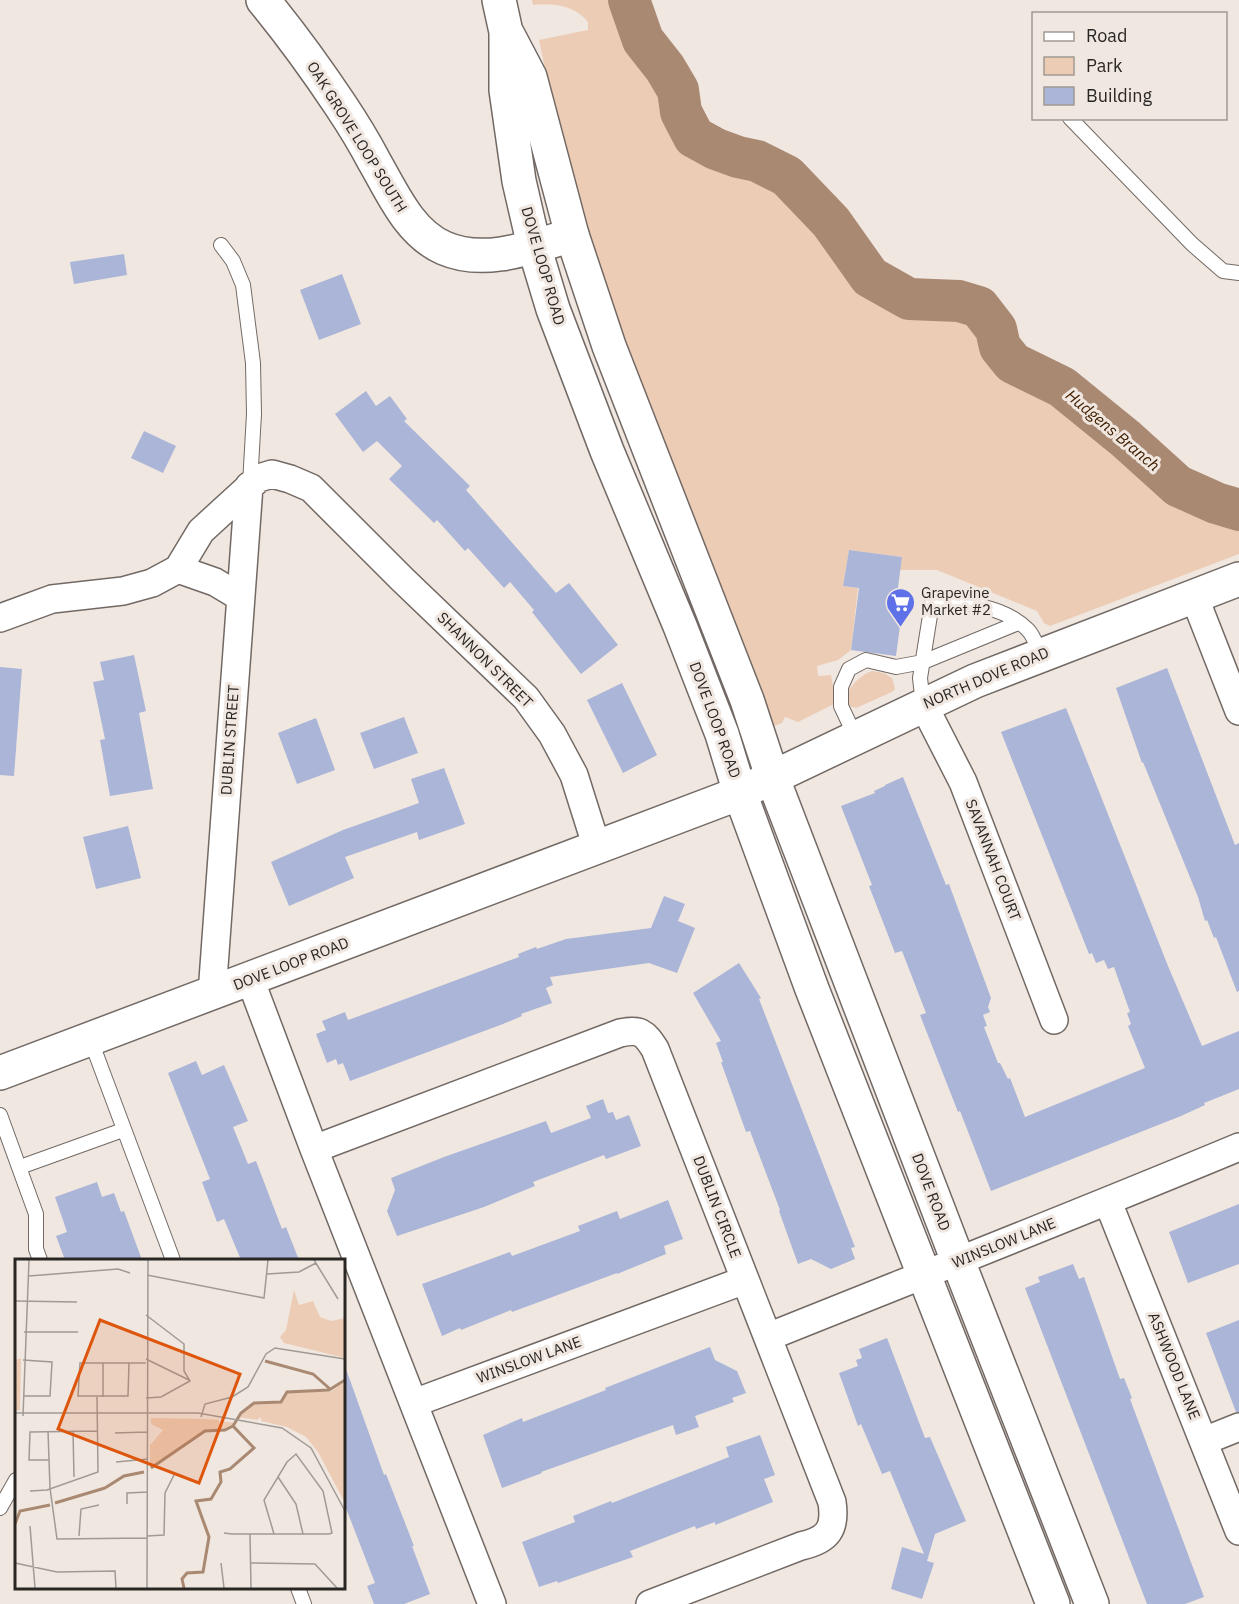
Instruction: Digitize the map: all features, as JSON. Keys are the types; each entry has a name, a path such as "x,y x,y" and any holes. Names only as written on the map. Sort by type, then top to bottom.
{"main road":[{"name":"OAK GROVE LOOP SOUTH","path":"263,0 312,64 361,137 395,200 408,219 427,239 445,249 466,254 515,252 572,235"},
{"name":"DOVE LOOP ROAD","path":"0,1073 91,1041 740,793 722,734 685,637 607,451 561,331 534,246 519,181 506,90 506,32 499,0"},
{"name":"DOVE LOOP ROAD","path":"506,32 530,76 572,235 609,346 744,690 773,779"},
{"name":"NORTH DOVE ROAD","path":"740,793 975,681 1239,579"},
{"name":"DOVE ROAD","path":"773,779 1092,1604"},
{"path":"740,793 812,989 1053,1604"}],"street":[{"name":"SHANNON STREET","path":"249,486 259,478 272,474 311,488 526,698 552,734 574,775 597,848"},
{"path":"0,618 52,599 123,591 152,583 178,569 201,531 249,486"},
{"name":"DUBLIN STREET","path":"212,994 249,486"},
{"path":"178,569 215,582 240,597"},
{"path":"1194,596 1239,711"},
{"name":"SAVANNAH COURT","path":"923,704 963,782 1054,1020"},
{"path":"250,979 492,1604"},
{"name":"DUBLIN CIRCLE","path":"314,1149 620,1033 634,1030 646,1034 655,1049 768,1337 831,1502 834,1516 831,1530 822,1539 650,1604"},
{"name":"WINSLOW LANE","path":"768,1337 1108,1202 1239,1147"},
{"name":"ASHWOOD LANE","path":"1108,1202 1239,1531"},
{"name":"WINSLOW LANE","path":"414,1403 745,1280"},
{"path":"1204,1441 1239,1427"}],"lane":[{"path":"1072,120 1192,244 1223,271 1239,273"},
{"path":"221,245 233,261 243,285 253,363 254,414 249,486"},
{"path":"923,704 920,678 932,603 958,602 994,609 1030,631 1041,655"},
{"path":"856,738 841,706 841,687 849,669 866,660 896,667 922,662 1018,623"},
{"path":"91,1041 173,1259"},
{"path":"0,1115 36,1214 36,1249 40,1259"},
{"path":"20,1167 123,1130"},
{"path":"0,1508 15,1482"},
{"path":"299,1589 304,1604"}],"green space":[{"path":"532,0 629,0 643,40 665,68 678,90 681,112 694,137 716,149 757,161 787,176 831,222 870,277 909,299 959,301 979,307 996,329 1000,347 1013,363 1062,387 1126,439 1178,486 1216,503 1239,510 1239,554 1050,626 1044,623 1037,611 937,570 900,570 902,557 849,550 843,586 858,588 851,650 838,660 817,666 818,676 831,675 836,703 798,722 785,717 782,723 774,726 769,721 604,292 562,135 539,40 588,30 588,22 576,12 563,6 533,5"},
{"path":"872,671 884,673 892,678 895,689 856,708 849,706 845,698 850,689 860,678"}],"building":[{"path":"124,254 127,275 74,284 70,262"},
{"path":"342,274 361,324 319,340 300,290"},
{"path":"366,391 376,406 390,396 407,419 404,421 470,486 466,490 556,593 569,583 618,645 581,674 532,612 534,610 510,582 504,588 468,548 465,551 437,520 434,523 389,479 402,466 377,441 363,452 335,414"},
{"path":"144,431 176,446 163,473 131,458"},
{"path":"849,550 902,557 897,595 904,596 896,656 851,650 859,588 843,586"},
{"path":"134,655 146,711 139,713 153,789 110,796 100,740 105,739 93,682 104,680 100,662"},
{"path":"0,667 22,669 14,776 0,775"},
{"path":"1167,668 1235,845 1239,843 1239,991 1237,992 1216,937 1214,938 1207,920 1205,921 1198,897 1142,763 1116,688"},
{"path":"622,683 657,755 623,773 587,700"},
{"path":"1066,708 1202,1046 1239,1031 1239,1089 1204,1103 1205,1105 1181,1116 991,1191 920,1015 926,1013 902,951 895,953 869,886 872,885 841,806 875,793 874,791 903,777 946,885 949,884 991,998 988,1007 990,1012 983,1015 987,1026 984,1027 998,1063 1008,1079 1010,1078 1025,1117 1145,1068 1128,1026 1131,1024 1127,1013 1130,1012 1114,967 1108,969 1104,960 1096,963 1092,953 1089,954 1001,732"},
{"path":"404,717 418,753 374,769 360,733"},
{"path":"316,718 335,770 297,784 278,733"},
{"path":"444,768 465,824 419,840 417,832 345,857 354,878 289,906 271,862 343,830 419,803 411,779"},
{"path":"128,826 141,878 96,889 83,837"},
{"path":"664,896 685,904 678,921 695,928 677,973 649,963 550,977 553,985 546,988 552,1003 521,1014 522,1016 503,1024 350,1081 343,1063 338,1065 336,1059 327,1063 316,1034 326,1030 322,1021 345,1012 348,1020 351,1019 519,957 518,954 536,947 537,949 566,939 651,928"},
{"path":"739,963 761,998 759,999 855,1247 851,1248 855,1259 831,1269 811,1259 798,1264 750,1131 746,1132 721,1062 723,1062 716,1043 721,1041 693,993"},
{"path":"196,1061 202,1075 224,1065 248,1121 233,1127 248,1164 256,1161 282,1229 286,1227 299,1259 241,1259 224,1219 217,1222 202,1182 210,1179 168,1073"},
{"path":"603,1099 608,1113 613,1112 616,1120 629,1115 641,1146 606,1159 604,1155 533,1182 535,1186 484,1207 397,1236 387,1211 395,1190 391,1178 546,1121 551,1133 591,1118 586,1106"},
{"path":"97,1182 102,1197 114,1193 121,1212 124,1211 142,1259 65,1259 56,1236 67,1232 55,1197"},
{"path":"668,1200 683,1239 664,1246 666,1254 617,1274 442,1336 422,1284 510,1252 512,1256 580,1231 578,1226 617,1211 620,1219"},
{"path":"1239,1204 1239,1264 1188,1283 1169,1232"},
{"path":"1073,1264 1079,1279 1084,1277 1120,1379 1124,1378 1132,1398 1130,1399 1204,1597 1185,1604 1147,1604 1025,1288 1040,1282 1038,1277"},
{"path":"1239,1320 1239,1412 1236,1412 1206,1333"},
{"path":"887,1338 925,1438 930,1437 966,1521 935,1534 927,1561 934,1563 922,1599 891,1589 902,1547 924,1554 890,1471 882,1474 861,1424 858,1426 839,1373 858,1366 856,1360 862,1358 859,1349"},
{"path":"710,1347 715,1360 737,1371 746,1393 732,1398 734,1402 695,1416 699,1427 676,1435 673,1425 502,1488 483,1435 522,1418 523,1422 606,1390 605,1388"},
{"path":"345,1369 384,1475 386,1474 414,1546 412,1546 430,1594 404,1604 374,1604 367,1586 375,1583 345,1506"},
{"path":"760,1435 775,1475 764,1479 773,1502 715,1525 715,1522 696,1529 695,1526 630,1551 633,1557 558,1583 557,1581 539,1587 522,1542 575,1522 573,1516 729,1457 726,1447"}],"waterway":[{"name":"Hudgens Branch","path":"629,0 643,40 665,68 678,90 681,112 694,137 716,149 757,161 787,176 831,222 870,277 909,299 959,301 979,307 996,329 1000,347 1013,363 1062,387 1126,439 1178,486 1216,503 1239,510"}],"place":[{"name":"Grapevine Market #2","path":"900,628"}]}
